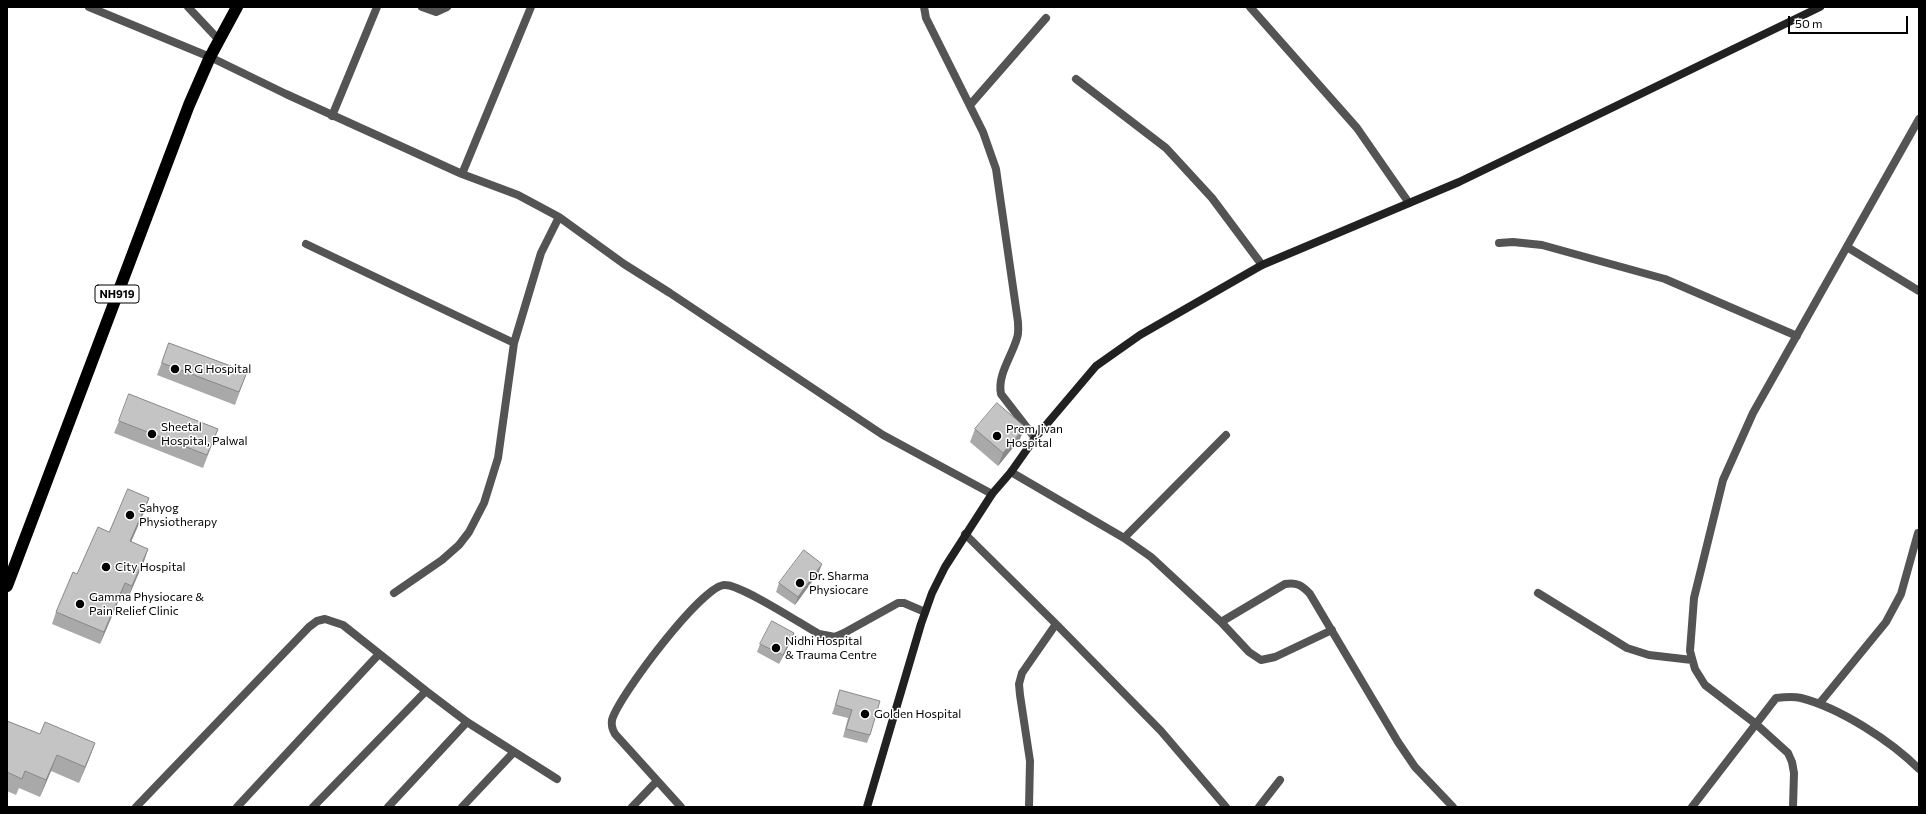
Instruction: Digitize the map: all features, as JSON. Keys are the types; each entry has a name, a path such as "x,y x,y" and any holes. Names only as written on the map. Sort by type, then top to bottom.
{"highway":[{"name":"NH919","path":"7,586 186,113 210,57 237,7"}],"main road":[{"path":"867,807 932,593 945,567 992,494 1011,472 1035,438 1096,366 1140,335 1262,265 1459,182 1820,7"}],"street":[{"path":"89,7 210,57 332,116 462,174 518,196 559,217 624,264 883,435 992,494"},
{"path":"188,7 219,40"},
{"path":"332,116 377,7"},
{"path":"422,7 436,12 446,7"},
{"path":"462,174 531,7"},
{"path":"924,7 926,18 983,132 996,169 1018,322 1018,337 1004,370 1000,388 1001,394 1035,438"},
{"path":"1250,7 1358,128 1409,203"},
{"path":"970,105 1046,18"},
{"path":"1076,78 1166,148 1212,198 1262,265"},
{"path":"1793,807 1794,773 1792,762 1788,754 1756,724 1705,685 1695,669 1690,651 1694,598 1722,480 1753,413 1919,119"},
{"path":"394,592 442,560 468,532 484,503 498,458 514,343 541,252 559,217"},
{"path":"1499,243 1513,242 1542,245 1665,279 1797,336"},
{"path":"306,244 514,343"},
{"path":"1847,247 1919,291"},
{"path":"1124,538 1226,435"},
{"path":"1011,472 1124,538 1151,557 1221,622 1249,652 1261,660 1274,657 1332,630"},
{"path":"1820,704 1886,622 1901,594 1918,533"},
{"path":"965,534 1161,731 1226,807"},
{"path":"1221,622 1285,584 1292,583 1304,587 1310,594 1332,630 1398,742 1415,767 1453,807"},
{"path":"681,807 615,734 611,726 612,718 622,700 677,624 719,586 736,587 819,634 828,636 835,636 844,633 898,603 926,612"},
{"path":"1538,593 1627,648 1648,655 1692,660"},
{"path":"136,807 309,627 317,622 325,620 343,626 468,722 513,753 557,779"},
{"path":"1029,807 1030,761 1020,696 1020,684 1022,673 1056,624"},
{"path":"237,807 379,654"},
{"path":"313,807 426,691"},
{"path":"1692,807 1776,698 1800,698 1820,704 1895,746 1919,769"},
{"path":"388,807 468,722"},
{"path":"462,807 513,753"},
{"path":"1259,807 1280,780"},
{"path":"632,807 657,781"}],"building":[{"path":"169,343 247,372 239,392 162,363"},
{"path":"129,394 218,429 207,455 119,421"},
{"path":"997,403 1025,427 1003,453 975,429"},
{"path":"128,489 149,498 130,541 148,549 132,586 125,583 104,632 56,612 73,572 77,574 98,527 109,532"},
{"path":"804,550 822,564 798,597 779,583"},
{"path":"772,621 794,633 783,655 760,644"},
{"path":"840,690 880,701 870,735 846,729 852,710 836,705"},
{"path":"7,721 40,734 45,722 95,743 85,767 57,755 46,780 25,771 22,779 7,772"}],"place":[{"name":"R G Hospital","path":"175,369"},
{"name":"Sheetal Hospital, Palwal","path":"152,434"},
{"name":"Prem Jivan Hospital","path":"997,436"},
{"name":"Sahyog Physiotherapy","path":"130,515"},
{"name":"City Hospital","path":"106,567"},
{"name":"Dr. Sharma Physiocare","path":"800,583"},
{"name":"Gamma Physiocare & Pain Relief Clinic","path":"80,604"},
{"name":"Nidhi Hospital & Trauma Centre","path":"776,648"},
{"name":"Golden Hospital","path":"865,714"}]}
